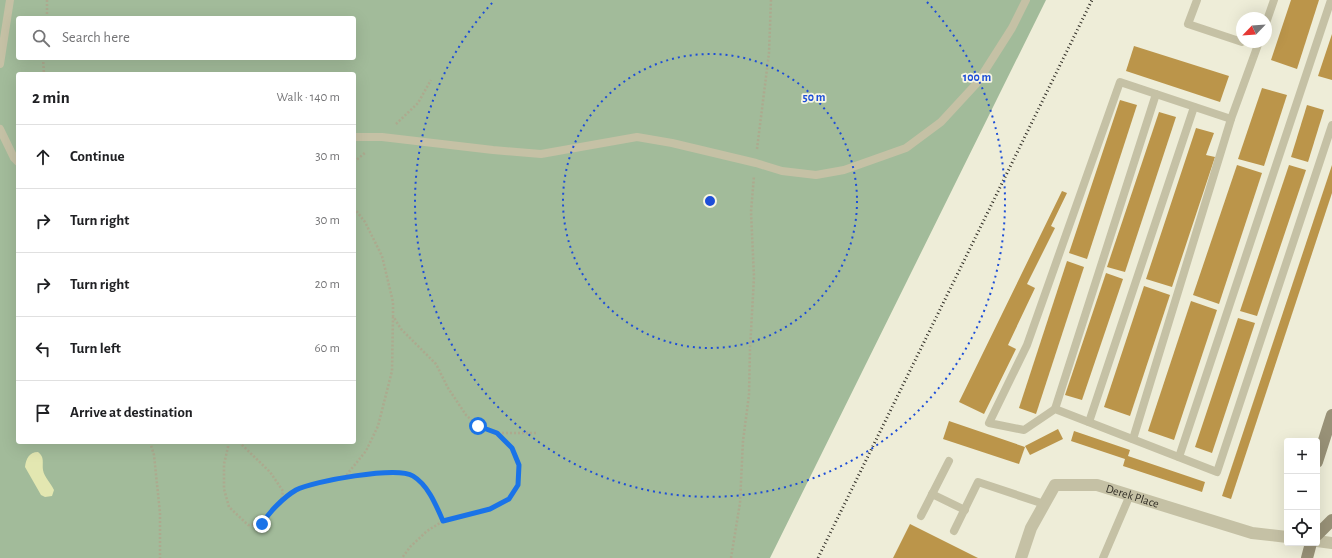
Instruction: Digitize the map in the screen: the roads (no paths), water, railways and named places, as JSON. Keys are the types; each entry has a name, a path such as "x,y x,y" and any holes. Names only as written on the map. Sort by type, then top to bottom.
{"main road":[{"path":"1320,453 1332,415"},
{"path":"1320,532 1332,520"},
{"path":"1307,558 1310,546"}],"street":[{"name":"Derek Place","path":"1021,558 1031,528 1055,484 1097,485 1252,533 1284,537"},
{"path":"1320,541 1332,543"}],"lane":[{"path":"0,64 10,0"},
{"path":"356,137 382,137 541,154 638,137 672,143 756,163 782,171 816,175 844,170 906,148 941,122 978,83 1012,28 1026,0"},
{"path":"1197,0 1188,24 1236,40"},
{"path":"1270,12 1274,0"},
{"path":"1179,457 1331,0"},
{"path":"1133,439 1231,119 1257,48"},
{"path":"1156,94 1055,409 1024,430 989,422 1027,345 1120,82 1156,94 1194,107 1231,119"},
{"path":"1089,422 1194,107"},
{"path":"1055,409 1217,472 1332,125"},
{"path":"0,129 16,160"},
{"path":"921,516 949,461"},
{"path":"954,531 978,482 1044,504"},
{"path":"932,494 964,510"},
{"path":"1103,558 1130,495"}],"railway":[{"path":"818,558 1092,0"}]}
